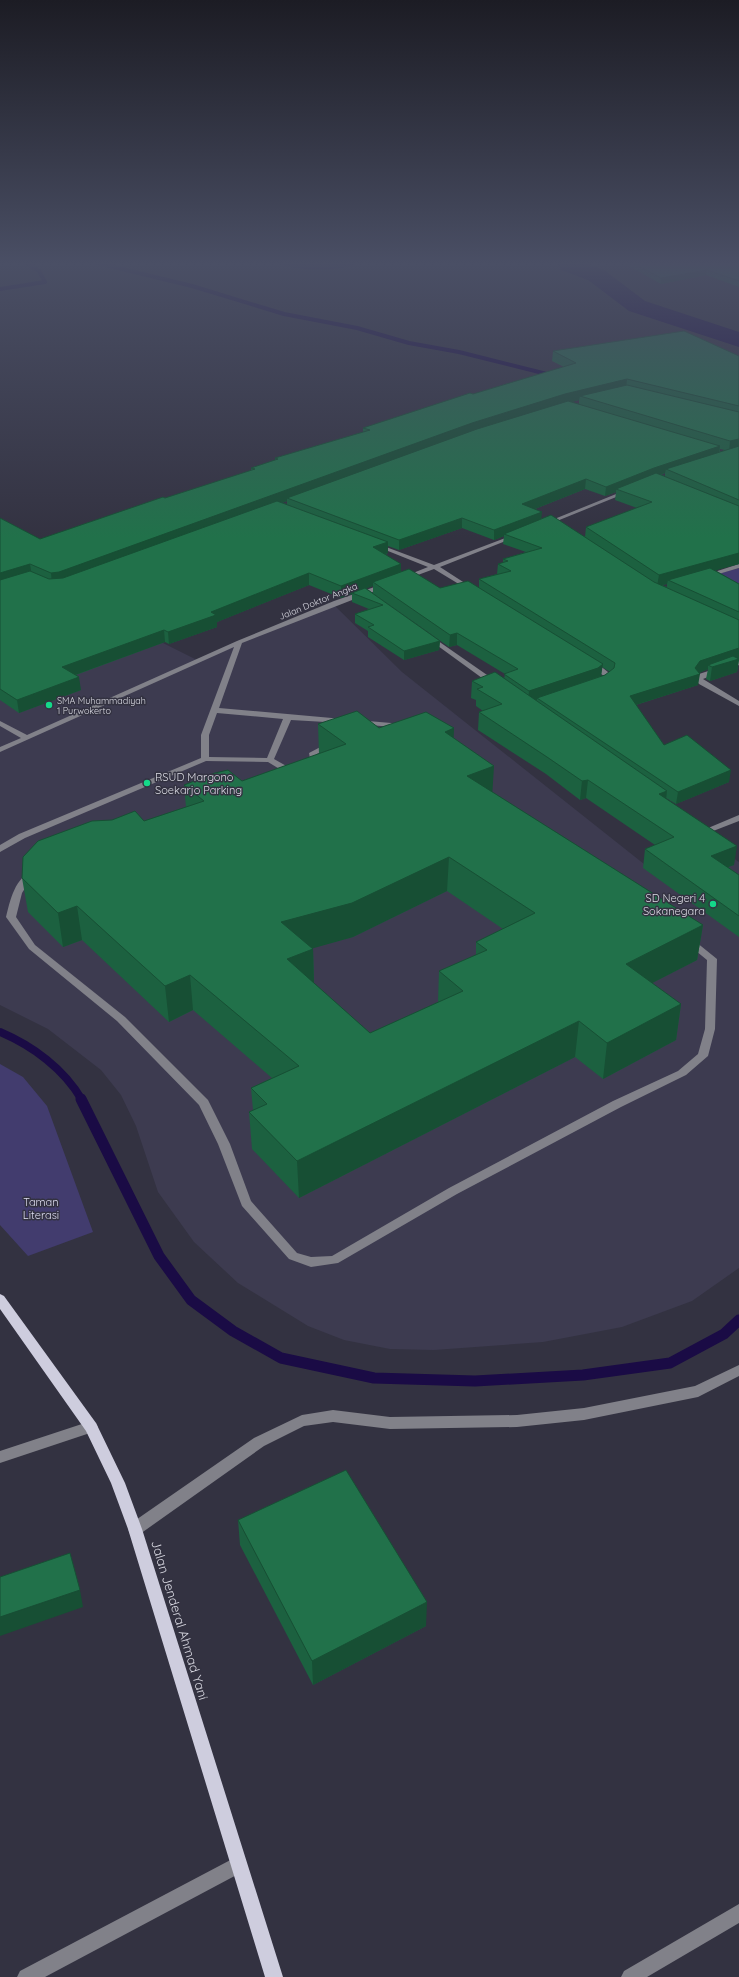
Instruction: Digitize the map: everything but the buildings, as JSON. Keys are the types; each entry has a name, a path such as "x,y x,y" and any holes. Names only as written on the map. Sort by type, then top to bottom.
{"main road":[{"name":"Jalan Jenderal Ahmad Yani","path":"0,1299 91,1427 118,1483 135,1529 274,1977"}],"street":[{"path":"538,527 633,489"},
{"path":"553,521 559,525"},
{"name":"Jalan Doktor Angka","path":"0,750 180,668 239,643 368,594 396,581 523,532"},
{"path":"370,542 435,567 480,594"},
{"path":"696,578 739,566"},
{"path":"421,632 503,690"},
{"path":"205,759 205,735 239,643"},
{"path":"586,660 609,676 607,679 593,685"},
{"path":"739,663 699,679 739,704"},
{"path":"214,710 409,726"},
{"path":"270,760 288,717"},
{"path":"0,723 27,738"},
{"path":"391,734 393,725"},
{"path":"0,849 22,836 205,759 270,760 308,778 316,770 313,752 338,742"},
{"path":"715,837 702,829 739,818"},
{"path":"43,870 36,872 22,882 15,897 11,917 32,947 121,1020 204,1103 224,1144 246,1203 293,1256 311,1262 334,1260 453,1191 617,1104 682,1073 703,1056 710,1029 712,959 680,934"},
{"path":"135,1529 258,1442 302,1421 332,1416 390,1423 517,1421 584,1414 698,1391 739,1370"},
{"path":"0,1457 91,1427"},
{"path":"26,1977 238,1865"},
{"path":"630,1977 739,1913"}],"shaded area":[{"path":"0,592 73,598 197,660 333,604 402,672 644,864 705,839 739,862 739,1268 692,1301 622,1327 543,1342 434,1350 390,1349 344,1340 308,1326 238,1283 194,1242 158,1192 136,1126 121,1095 101,1070 48,1029 0,1005"}],"green space":[{"path":"739,568 739,592 707,577"},
{"name":"Taman Literasi","path":"0,1064 23,1077 47,1106 93,1232 28,1256 0,1225"}],"waterway":[{"path":"464,353 555,376"},
{"path":"0,1032 36,1051 47,1060 66,1078 82,1100"},
{"path":"81,1099 159,1256 191,1300 233,1331 281,1358 374,1378 475,1381 583,1375 670,1363 724,1334 739,1320"}],"place":[{"name":"SMA Muhammadiyah 1 Purwokerto","path":"49,705"},
{"name":"RSUD Margono Soekarjo Parking","path":"147,783"},
{"name":"SD Negeri 4 Sokanegara","path":"713,904"}]}
